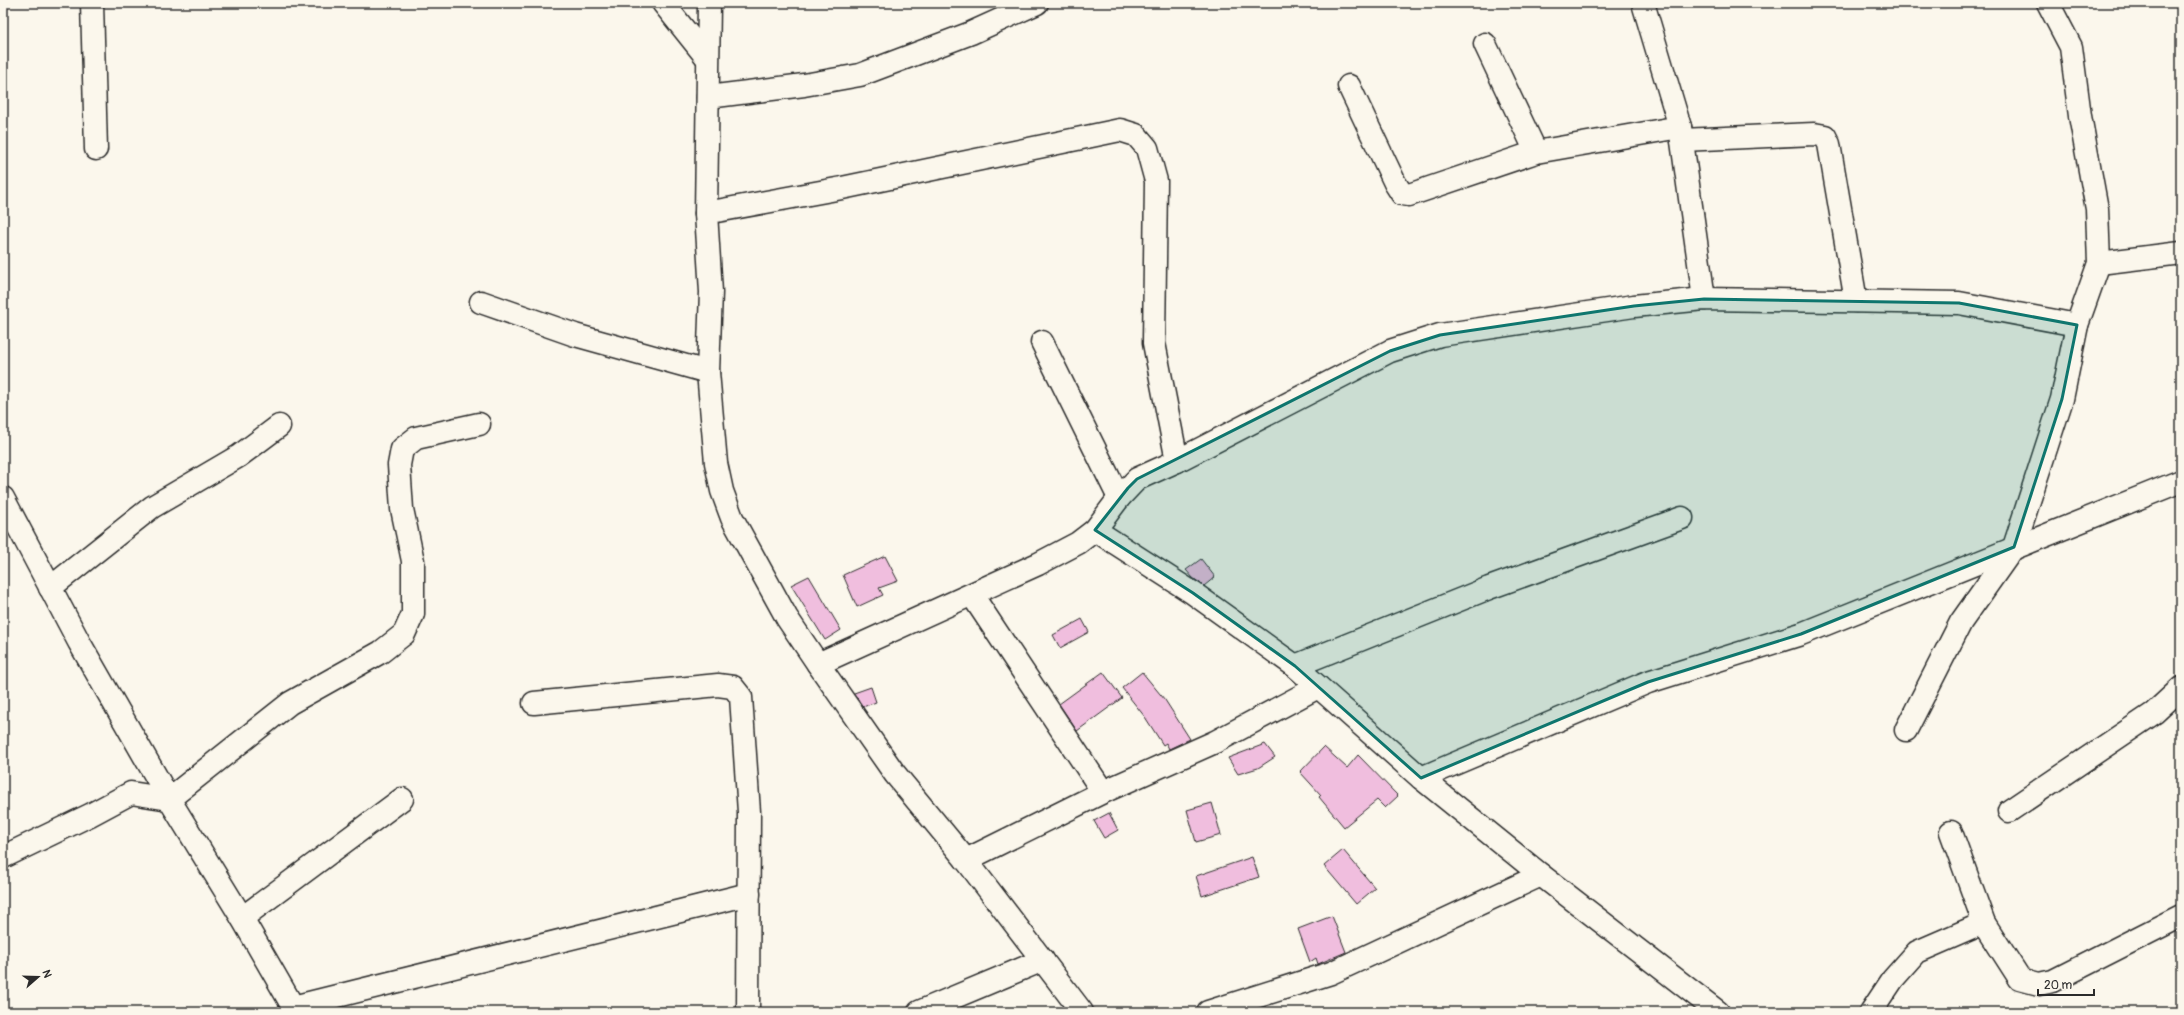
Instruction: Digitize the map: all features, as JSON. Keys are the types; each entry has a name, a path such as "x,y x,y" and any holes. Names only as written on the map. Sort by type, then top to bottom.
{"street":[{"path":"92,3 96,149"},
{"path":"663,3 707,58"},
{"path":"709,3 707,58 708,97 706,213 711,292 708,372 716,463 722,492 732,518 787,618 818,664 895,774 966,860 1082,1012"},
{"path":"708,97 804,85 860,75 971,33 1037,3"},
{"path":"1644,3 1681,134 1704,299"},
{"path":"1906,730 1960,622 2014,547 2062,399 2078,324 2099,263 2097,208 2080,116 2071,47 2048,3"},
{"path":"1486,44 1536,152"},
{"path":"1349,86 1402,194 1409,195 1536,152 1681,134 1814,134 1825,136 1829,144 1856,302"},
{"path":"706,213 842,188 1120,130 1136,135 1148,148 1156,182 1154,343 1177,461"},
{"path":"2099,263 2181,253"},
{"path":"818,664 972,595 1065,550 1095,530 1119,498 1137,479 1177,461 1390,351 1440,335 1484,327 1634,306 1704,299 1959,303 2078,324"},
{"path":"480,302 575,335 708,372"},
{"path":"1042,342 1119,498"},
{"path":"3,857 83,819 131,793 169,799 290,703 381,652 404,634 413,614 413,561 402,509 399,465 402,449 416,438 479,424"},
{"path":"50,588 152,507 238,456 279,426"},
{"path":"1421,778 1648,682 1801,634 2181,481"},
{"path":"3,498 50,588 169,799 242,918 295,1010 749,894"},
{"path":"1295,666 1489,588 1682,518"},
{"path":"1095,530 1192,593 1295,666 1421,778 1541,875 1718,1012"},
{"path":"972,595 1102,792"},
{"path":"534,703 718,686 733,687 742,697 749,812 748,1012"},
{"path":"966,860 1102,792 1215,742 1318,687"},
{"path":"2009,811 2154,712 2181,688"},
{"path":"242,918 402,799"},
{"path":"1951,832 1984,923 2020,979 2039,984 2053,981 2181,916"},
{"path":"1208,1012 1331,973 1541,875"},
{"path":"1871,1012 1893,979 1917,952 1984,923"},
{"path":"919,1012 1043,960"}],"highlighted area":[{"path":"1704,299 1959,303 2077,325 2062,399 2014,547 1801,634 1648,682 1421,778 1295,666 1193,593 1095,530 1128,488 1137,479 1390,351 1440,335 1634,306"}],"building":[{"path":"885,556 898,581 879,588 883,595 857,607 843,575"},
{"path":"1201,559 1215,577 1204,586 1193,578 1186,570"},
{"path":"809,576 841,630 825,640 791,585"},
{"path":"1082,619 1089,632 1060,648 1053,635"},
{"path":"1103,672 1122,698 1077,731 1059,704"},
{"path":"1142,672 1165,700 1190,739 1169,749 1166,743 1163,745 1145,717 1122,688"},
{"path":"871,687 876,702 863,707 854,693"},
{"path":"1265,744 1275,757 1258,768 1238,774 1228,758"},
{"path":"1324,747 1347,768 1358,755 1398,796 1385,808 1377,800 1344,827 1319,797 1321,795 1300,772"},
{"path":"1212,803 1221,835 1196,842 1187,810"},
{"path":"1109,813 1118,830 1104,838 1094,821"},
{"path":"1343,850 1375,888 1356,904 1324,866"},
{"path":"1252,857 1259,877 1202,896 1196,876"},
{"path":"1332,916 1346,952 1318,964 1316,958 1310,962 1298,929"}]}
